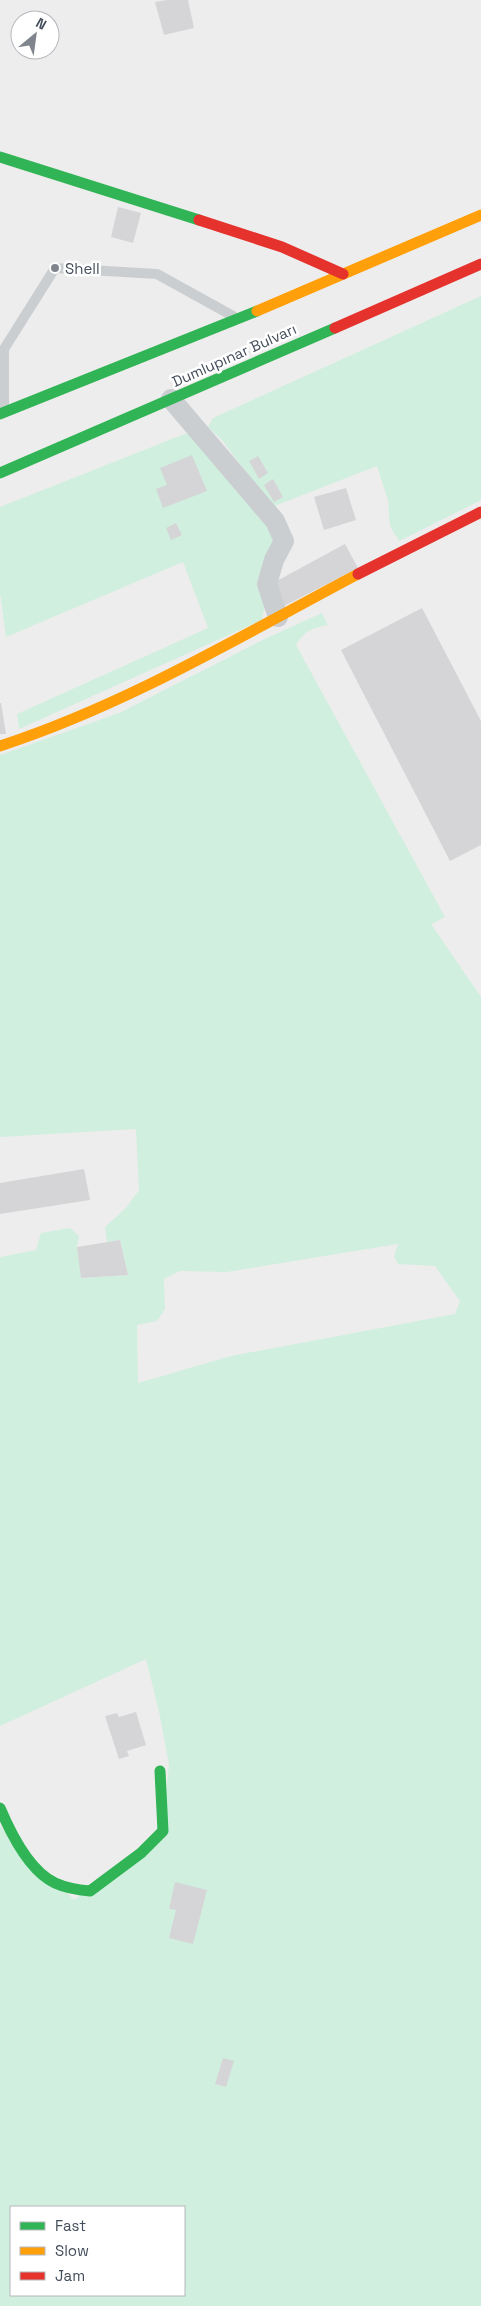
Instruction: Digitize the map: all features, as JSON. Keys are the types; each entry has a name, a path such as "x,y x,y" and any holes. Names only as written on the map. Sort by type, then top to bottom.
{"main road":[{"path":"0,157 282,247 343,274"},
{"name":"Dumlupınar Bulvarı","path":"2,413 239,319 481,215"},
{"name":"Dumlupınar Bulvarı","path":"0,473 481,264"},
{"path":"0,746 52,729 139,689 481,512"},
{"path":"0,1808 33,1867 50,1881 73,1890 90,1891 141,1853 163,1831 160,1771"}],"street":[{"path":"171,399 275,521 284,541 274,560 267,584 278,617"}],"lane":[{"path":"2,413 4,348 55,268 157,274 239,319"}],"green space":[{"path":"481,296 481,500 399,541 390,526 388,500 377,466 272,507 222,440 208,427 213,418"},
{"path":"192,431 277,538 262,620 19,729 17,714 208,628 183,562 6,637 0,593 0,507"},
{"path":"322,613 328,625 309,631 296,645 445,917 431,924 481,997 481,2306 0,2306 0,1826 74,1900 161,1841 169,1765 160,1716 146,1659 0,1726 0,1257 36,1250 41,1233 70,1228 79,1236 77,1247 82,1278 128,1275 120,1240 107,1242 105,1227 126,1208 139,1190 136,1129 0,1137 0,755 119,713 271,636","holes":["398,1244 394,1256 398,1264 435,1266 460,1301 455,1314 231,1356 138,1383 137,1325 157,1321 165,1309 164,1279 180,1271 227,1272"]}],"building":[{"path":"188,0 194,28 164,35 155,2"},
{"path":"118,207 141,213 133,243 111,237"},
{"path":"192,455 207,491 163,508 156,489 167,485 160,468"},
{"path":"258,456 268,473 259,479 249,461"},
{"path":"273,479 283,497 274,502 264,485"},
{"path":"346,488 356,520 324,530 314,497"},
{"path":"176,523 182,535 171,540 166,528"},
{"path":"345,544 358,568 284,606 271,584"},
{"path":"422,608 481,721 481,845 450,861 341,650"},
{"path":"1,703 6,734 0,734"},
{"path":"84,1169 90,1200 0,1214 0,1183"},
{"path":"120,1240 128,1275 81,1278 77,1247"},
{"path":"136,1712 146,1745 127,1751 129,1756 119,1759 105,1716 117,1713 119,1717"},
{"path":"175,1882 207,1890 193,1944 169,1938 176,1910 169,1909"},
{"path":"223,2058 234,2061 226,2087 215,2084"}],"traffic: fast":[{"path":"0,157 199,220"},
{"path":"0,414 257,311"},
{"path":"0,473 335,328"},
{"path":"0,1808 15,1840 37,1870 59,1885 90,1891 141,1853 163,1831 160,1771"}],"traffic: slow":[{"path":"257,311 481,215"},
{"path":"0,746 93,711 138,690 227,645 358,574"}],"traffic: jam":[{"path":"199,220 282,247 343,274"},
{"path":"335,328 481,264"},
{"path":"358,574 481,512"}],"place":[{"name":"Shell","path":"55,268"}]}
